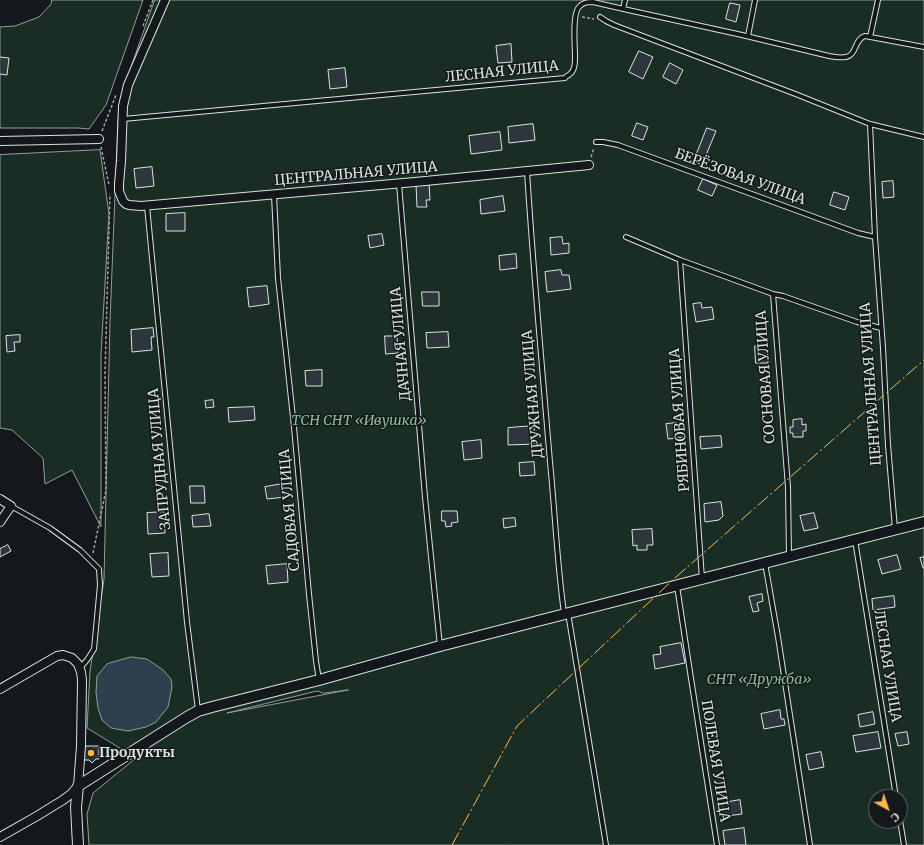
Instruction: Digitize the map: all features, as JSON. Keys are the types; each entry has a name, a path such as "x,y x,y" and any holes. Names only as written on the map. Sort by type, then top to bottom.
{"street":[{"path":"123,119 123,106 128,85 165,0"},
{"name":"ЦЕНТРАЛЬНАЯ УЛИЦА","path":"123,119 119,191 123,201 126,204 134,206 399,184 588,165"},
{"path":"0,141 99,139"},
{"path":"0,499 11,506 0,522"},
{"path":"0,837 63,800 78,786 198,711 319,680 440,646 924,522"},
{"path":"0,689 57,656 63,655 72,658 78,664 82,680 81,746 76,807 78,845"}],"lane":[{"path":"624,9 625,0"},
{"path":"748,36 755,0"},
{"path":"870,37 878,0"},
{"path":"576,15 577,8 582,4 593,2 748,36 839,58 851,55 862,37 870,37 924,47"},
{"name":"ЛЕСНАЯ УЛИЦА","path":"123,119 564,78 570,74 575,64 576,15"},
{"path":"602,18 621,27 870,124 924,137"},
{"name":"ЦЕНТРАЛЬНАЯ УЛИЦА","path":"870,124 875,237 882,328 888,445 895,529"},
{"name":"БЕРЁЗОВАЯ УЛИЦА","path":"596,142 618,145 858,233 875,237"},
{"name":"ДРУЖНАЯ УЛИЦА","path":"527,171 532,254 559,579 606,845"},
{"name":"ДАЧНАЯ УЛИЦА","path":"399,184 424,489 440,646"},
{"name":"САДОВАЯ УЛИЦА","path":"274,194 278,278 294,427 309,594 319,680"},
{"name":"ЗАПРУДНАЯ УЛИЦА","path":"147,205 186,622 198,711"},
{"name":"СОСНОВАЯ УЛИЦА","path":"626,237 680,260 773,294 788,487 789,556"},
{"name":"РЯБИНОВАЯ УЛИЦА","path":"680,260 702,579"},
{"path":"773,294 783,296 857,322 882,328"},
{"path":"11,506 50,528 80,550 98,569 100,585 94,649 80,668"},
{"name":"ЛЕСНАЯ УЛИЦА","path":"855,539 895,789"},
{"path":"765,563 810,845"},
{"name":"ПОЛЕВАЯ УЛИЦА","path":"677,585 717,845"},
{"path":"901,829 904,845"}],"path":[{"path":"576,15 589,19 602,18"},
{"path":"91,561 106,490 105,373 110,188 99,139"},
{"path":"588,165 596,142"}],"green space":[{"path":"52,0 143,0 106,105 89,129 0,128 0,27 15,26 39,17 51,4"},
{"path":"155,0 924,0 924,845 89,845 87,814 93,793 136,758 87,728 90,671 104,579 110,321 118,119 124,87","holes":["348,690 227,713 317,691 323,693"]},
{"path":"100,150 109,214 101,354 101,527 72,470 45,484 43,458 12,430 0,428 0,155"}],"water":[{"path":"131,657 147,659 163,670 171,679 172,687 168,707 156,722 146,727 128,731 111,728 102,720 98,708 96,692 97,676 107,664"}],"building":[{"path":"730,3 740,5 736,22 726,19"},
{"path":"511,44 512,62 498,63 496,46"},
{"path":"639,51 653,57 643,79 629,72"},
{"path":"0,57 9,58 7,75 0,74"},
{"path":"670,63 683,70 676,84 663,77"},
{"path":"345,68 347,87 330,89 328,70"},
{"path":"637,123 648,127 643,140 632,136"},
{"path":"533,124 535,140 509,143 508,127"},
{"path":"707,128 716,131 702,165 694,161"},
{"path":"500,132 502,150 471,154 469,136"},
{"path":"152,167 154,186 136,188 134,169"},
{"path":"703,179 717,185 712,196 698,190"},
{"path":"893,181 894,197 883,198 882,182"},
{"path":"429,183 430,200 426,200 427,207 417,207 416,184"},
{"path":"834,192 849,197 845,210 830,205"},
{"path":"503,196 505,211 481,214 480,200"},
{"path":"185,213 185,231 166,231 166,214"},
{"path":"382,234 384,245 370,248 368,236"},
{"path":"562,237 563,244 569,243 569,253 551,255 550,238"},
{"path":"516,254 517,268 500,270 499,256"},
{"path":"561,270 562,275 569,275 571,289 547,292 545,272"},
{"path":"267,286 269,304 249,307 247,288"},
{"path":"422,292 439,292 439,306 423,306"},
{"path":"701,303 702,308 712,307 714,319 696,322 693,304"},
{"path":"153,328 154,337 151,337 152,350 132,352 131,330"},
{"path":"448,332 449,347 427,348 426,333"},
{"path":"20,335 20,342 14,342 15,351 7,352 6,336"},
{"path":"385,336 397,336 398,353 386,354"},
{"path":"755,346 767,346 768,363 756,363"},
{"path":"322,370 322,386 306,386 305,371"},
{"path":"213,400 214,407 206,408 205,401"},
{"path":"254,407 255,420 229,422 228,408"},
{"path":"802,419 802,425 806,424 806,431 803,431 803,437 793,437 793,433 790,433 790,427 793,427 793,420"},
{"path":"677,423 678,428 684,427 685,437 668,439 666,424"},
{"path":"534,426 535,444 508,445 508,428"},
{"path":"721,436 722,447 701,449 700,437"},
{"path":"481,440 482,458 464,460 462,442"},
{"path":"534,462 535,475 520,476 519,463"},
{"path":"283,484 285,497 267,499 265,487"},
{"path":"190,486 204,486 205,503 191,503"},
{"path":"721,502 723,516 719,520 705,522 704,504"},
{"path":"442,511 457,511 458,522 451,523 452,526 446,527 445,521 442,521"},
{"path":"164,512 165,533 148,534 147,513"},
{"path":"814,513 818,528 804,531 800,516"},
{"path":"209,514 211,526 193,527 192,516"},
{"path":"515,518 516,526 504,528 503,519"},
{"path":"652,529 653,545 647,545 647,550 637,550 637,545 633,546 632,530"},
{"path":"8,545 11,551 0,557 0,549"},
{"path":"168,553 169,576 152,577 150,554"},
{"path":"897,555 901,569 882,574 878,560"},
{"path":"924,557 924,568 923,568 920,558"},
{"path":"287,564 288,582 268,584 266,566"},
{"path":"762,594 763,601 757,603 759,611 753,612 749,597"},
{"path":"894,596 895,607 873,610 872,599"},
{"path":"681,643 685,663 655,669 653,655 661,654 660,647"},
{"path":"780,710 781,719 784,719 785,725 764,729 761,714"},
{"path":"873,712 875,724 860,727 858,715"},
{"path":"878,732 881,748 856,752 853,736"},
{"path":"907,732 909,744 898,746 895,734"},
{"path":"85,746 99,746 99,759 96,759 92,763 89,760 85,760"},
{"path":"821,752 824,767 809,770 806,755"},
{"path":"740,800 742,814 719,817 717,804"},
{"path":"744,828 746,845 725,845 723,831"}],"power":[{"path":"452,845 517,726 676,577 924,360"}],"place":[{"name":"Продукты","path":"91,753"}],"park label":[{"name":"ТСН СНТ «Ивушка»","path":"359,421"},
{"name":"СНТ «Дружба»","path":"759,680"}]}
